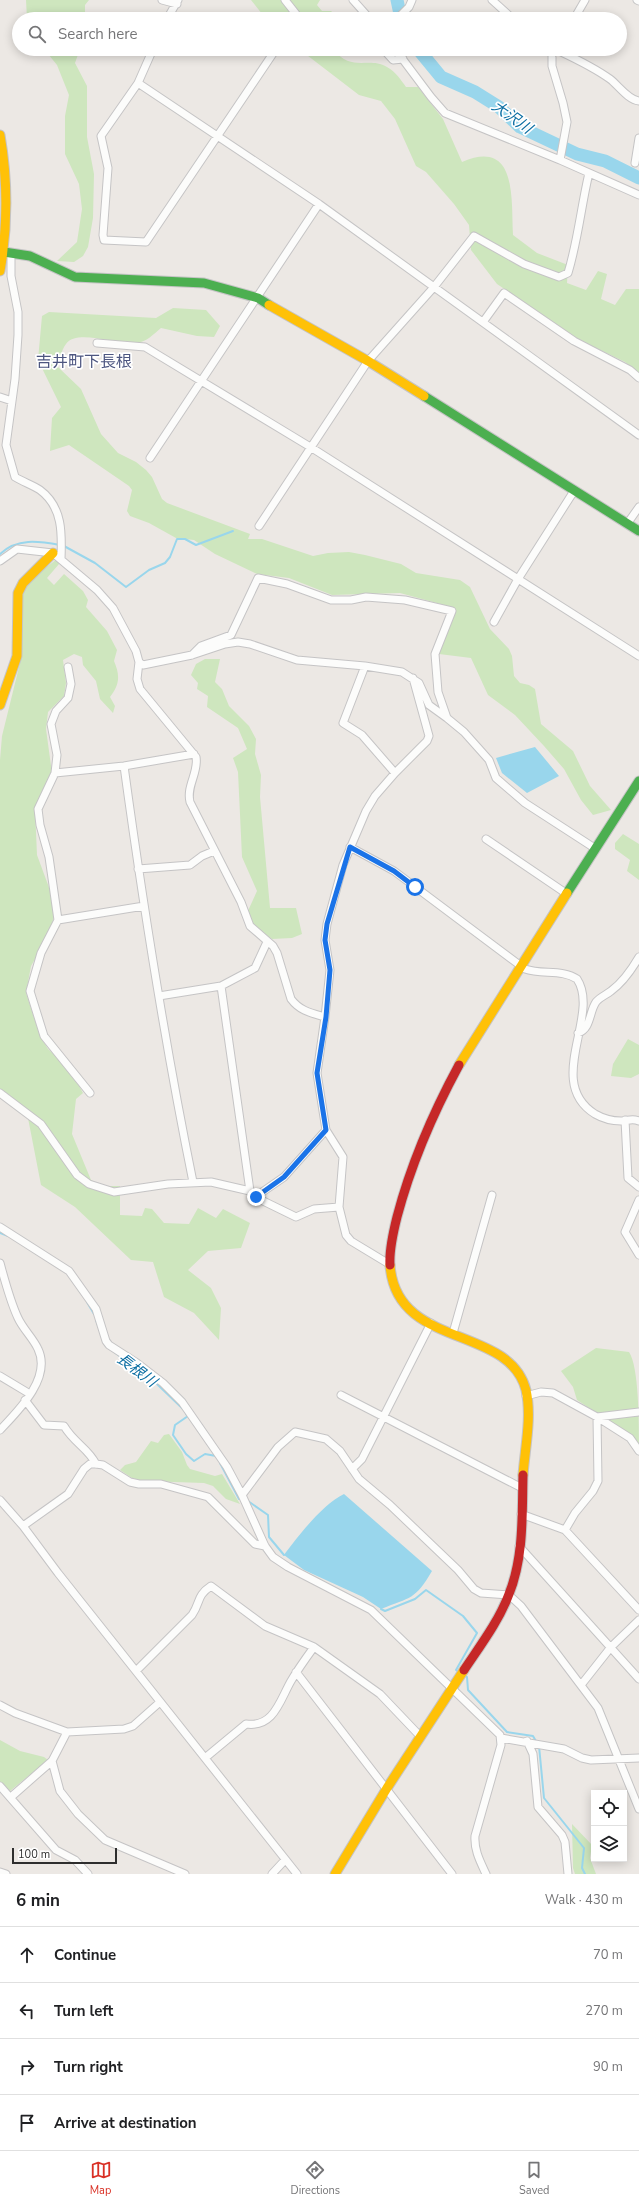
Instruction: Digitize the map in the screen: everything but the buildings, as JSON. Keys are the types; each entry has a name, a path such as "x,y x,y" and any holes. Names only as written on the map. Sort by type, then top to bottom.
{"main road":[{"path":"0,135 6,166 8,195 8,255 0,271"},
{"path":"8,255 30,256 75,277 204,283 257,297 368,361 639,531"},
{"path":"0,705 17,656 18,593 23,583 53,553"},
{"path":"335,1874 450,1688 500,1614 509,1595 516,1573 519,1546 526,1396 524,1386 516,1372 502,1358 413,1314 400,1299 392,1283 389,1264 390,1248 406,1191 444,1093 462,1058 639,781"}],"street":[{"path":"162,0 177,2"},
{"path":"285,0 294,12"},
{"path":"353,0 364,12"},
{"path":"404,12 412,0"},
{"path":"492,0 505,12"},
{"path":"578,12 585,0"},
{"path":"170,12 177,2"},
{"path":"150,56 138,83 101,136 108,168 103,234 104,240 146,242 271,56"},
{"path":"389,56 393,60 403,59"},
{"path":"401,56 431,97 445,113 561,157 589,173 639,195"},
{"path":"552,56 552,66 565,109 566,136 561,157"},
{"path":"570,56 587,64 610,79 633,100 639,101"},
{"path":"138,83 319,204 639,435"},
{"path":"634,163 639,138"},
{"path":"259,526 312,448 368,361 434,287 474,236 524,264 559,277 568,273 577,244 581,208 589,173"},
{"path":"150,458 200,380 319,204"},
{"path":"0,455 6,445 18,335 18,312 8,255"},
{"path":"483,322 504,292 574,341 630,370 639,378"},
{"path":"97,343 146,347 312,448 639,656"},
{"path":"0,397 12,401"},
{"path":"6,445 15,477 39,489 46,495 57,512 61,533 61,559"},
{"path":"494,622 518,579 574,491"},
{"path":"627,524 639,507"},
{"path":"0,561 17,549 53,553 97,590 113,608 136,651 139,662 137,679 140,689 194,754 197,763 188,794 190,802 241,902 250,926 273,946 277,953 291,999 296,1006 303,1011 326,1017"},
{"path":"192,656 201,646 231,635 258,578 287,584 331,600 351,600 366,597 405,600 452,611 435,654 438,692 447,718"},
{"path":"139,662 144,665 156,664 192,656 212,647 238,642 250,644 297,660 364,666 402,672 419,683 430,705 464,732 489,760 496,778 525,803 596,849"},
{"path":"68,666 71,684 68,698 56,710 51,724 57,755 55,773 38,809 40,825 49,857 58,920 41,954 30,992 44,1036 90,1093"},
{"path":"364,666 343,723 362,736 395,773"},
{"path":"389,1264 351,1241 346,1235 339,1208 343,1156 326,1130 317,1073 326,1017 330,970 325,940 326,932 350,847 366,811 375,796 395,773 427,741 429,736 413,678"},
{"path":"55,773 124,766 194,754"},
{"path":"124,766 138,869 173,1081 193,1182"},
{"path":"486,839 566,894"},
{"path":"350,847 394,871 522,964 526,969 532,971 555,972 578,979 584,998 573,1070 574,1084 582,1102 597,1115 609,1120 625,1120 634,1118 639,1121"},
{"path":"138,869 190,865 214,851"},
{"path":"58,920 144,906"},
{"path":"159,996 221,986 255,968 268,942"},
{"path":"578,1033 583,1031 586,1027 596,1002 612,990 633,968 639,957"},
{"path":"221,986 250,1190 256,1197 296,1217 314,1209 339,1208"},
{"path":"0,1093 41,1124 77,1175 90,1184 114,1192 193,1182 211,1182 250,1190"},
{"path":"625,1120 628,1178 639,1187"},
{"path":"256,1197 284,1177 326,1130"},
{"path":"453,1334 492,1194"},
{"path":"639,1200 625,1232 639,1255"},
{"path":"0,1227 69,1272 96,1309 106,1341 163,1383 182,1402 227,1468 242,1495 265,1546 273,1557 288,1567 371,1610 501,1738 564,1749 582,1758 620,1760 639,1758"},
{"path":"0,1263 18,1319 38,1348 42,1366 40,1375 30,1394 0,1430"},
{"path":"352,1469 362,1459 431,1324"},
{"path":"1,1378 30,1394"},
{"path":"526,1396 541,1392 553,1393 597,1417 630,1438 639,1451"},
{"path":"341,1395 522,1488"},
{"path":"25,1400 44,1425 64,1426 72,1439 92,1455 96,1464"},
{"path":"597,1417 639,1412"},
{"path":"565,1530 575,1513 593,1491 598,1480 597,1417"},
{"path":"242,1495 278,1447 295,1432 326,1439 340,1451 359,1479 390,1504 458,1570 474,1589 481,1593 509,1595 521,1606 598,1708 639,1809"},
{"path":"23,1526 68,1494 84,1469 90,1464 96,1464 103,1465 134,1483 161,1484 208,1497 255,1544 265,1546"},
{"path":"0,1500 23,1526 296,1874"},
{"path":"521,1514 565,1530 639,1610"},
{"path":"519,1546 639,1679"},
{"path":"136,1671 192,1615 198,1606 198,1599 201,1592 211,1586 218,1589 245,1612 265,1626 314,1647 380,1694 420,1736"},
{"path":"581,1685 611,1647 639,1620"},
{"path":"205,1758 246,1724 252,1725 270,1718 278,1708 296,1672 314,1647"},
{"path":"296,1672 452,1874"},
{"path":"0,1705 15,1713 67,1732 124,1729 133,1726 160,1702"},
{"path":"11,1797 52,1761 67,1732"},
{"path":"486,1874 477,1856 474,1845 475,1836 501,1746 501,1738"},
{"path":"530,1742 533,1754 538,1807 562,1835 565,1842 568,1874"},
{"path":"52,1761 60,1791 78,1814 105,1840 185,1874"},
{"path":"0,1786 56,1850 75,1860 88,1874"},
{"path":"272,1874 284,1860"},
{"path":"0,1872 6,1874"}],"green space":[{"path":"26,0 89,0 85,5 85,12 27,12"},
{"path":"251,0 320,0 317,5 322,11 332,12 260,12"},
{"path":"50,56 78,56 75,63 87,86 87,137 94,174 93,218 88,247 83,256 74,262 57,261 77,242 82,209 79,184 65,154 65,116 69,95 57,65"},
{"path":"308,56 340,56 353,62 380,64 396,74 406,87 418,87 443,119 462,162 480,157 493,158 502,165 508,176 511,190 513,235 537,253 568,265 567,283 586,290 598,271 607,274 601,299 615,305 626,289 639,289 639,373 625,362 578,339 497,284 471,250 469,225 454,204 426,172 416,166 395,119 381,101 359,95"},
{"path":"173,308 206,310 220,326 214,337 197,336 161,328 147,339 137,343 89,337 72,339 64,346 58,367 81,389 101,434 118,453 136,462 146,470 152,477 162,499 167,503 250,534 248,539 262,539 313,556 328,553 349,552 365,555 401,564 416,573 460,580 470,587 490,629 509,649 512,656 514,676 520,683 529,685 535,689 541,724 573,751 590,786 611,810 593,815 581,800 564,769 544,746 515,715 488,695 471,658 439,654 455,608 400,593 332,595 289,578 257,574 215,554 194,540 176,538 149,523 130,516 127,511 132,490 129,486 69,445 50,451 52,418 61,407 38,360 42,316 49,312 156,318"},
{"path":"57,559 59,564 47,578 54,585 64,574 83,591 88,600 86,607 107,631 117,650 114,661 118,679 116,688 110,697 115,706 113,713 100,699 96,681 83,665 82,657 74,654 63,660 66,683 64,696 48,712 46,729 52,773 35,809 37,855 54,901 54,917 46,940 31,966 26,993 40,1036 48,1049 69,1068 83,1093 76,1099 72,1134 91,1180 102,1186 120,1186 120,1215 142,1216 145,1208 152,1209 164,1223 189,1224 198,1208 216,1218 223,1209 250,1223 241,1248 208,1251 188,1270 211,1288 221,1308 219,1340 194,1313 164,1297 153,1262 131,1260 75,1207 41,1185 28,1118 0,1093 0,760 2,736 22,655 20,614 21,594 27,582"},
{"path":"205,659 220,659 215,682 222,689 229,706 249,726 256,739 255,754 261,775 260,797 270,908 296,908 302,934 292,938 272,939 254,926 247,913 257,891 242,857 238,772 233,758 247,749 238,728 207,707 208,696 197,689 198,683 191,675 196,664"},
{"path":"623,834 639,844 639,880 627,871 630,860 615,849 615,843"},
{"path":"628,1039 639,1045 639,1074 631,1078 611,1076 613,1064"},
{"path":"596,1348 629,1352 637,1382 639,1446 630,1435 577,1400 573,1387 561,1371"},
{"path":"169,1434 182,1452 190,1469 215,1476 222,1474 240,1504 226,1499 213,1486 204,1483 143,1481 132,1478 120,1470 125,1465 136,1462 151,1441 158,1443 164,1435"},
{"path":"0,1740 20,1751 44,1757 48,1760 10,1791 0,1782"},
{"path":"572,1824 591,1844 590,1858 596,1874 575,1874 573,1868"}],"water":[{"path":"535,747 559,776 527,793 502,773 496,758"},
{"path":"344,1494 432,1571 416,1593 406,1599 381,1609 363,1597 304,1570 284,1555 319,1513"}],"waterway":[{"name":"大沢川","path":"397,0 400,12"},
{"name":"大沢川","path":"424,56 441,77 475,92 499,107 520,127 577,154 605,161 639,178"},
{"path":"64,546 95,563 126,587 149,570 165,563 170,557 177,539 185,539 196,545 233,531"},
{"path":"0,554 13,545 21,543 44,542 60,545"},
{"name":"長根川","path":"0,1233 8,1236"},
{"name":"長根川","path":"87,1302 94,1314"},
{"name":"長根川","path":"96,1320 105,1345 158,1385 183,1409"},
{"name":"長根川","path":"186,1414 188,1416 175,1425 173,1435 186,1454 194,1461 205,1454 216,1456"},
{"name":"長根川","path":"220,1463 239,1499"},
{"name":"長根川","path":"248,1501 268,1515 269,1537 284,1555"},
{"path":"381,1609 385,1611 415,1599 426,1590 463,1616 477,1633 456,1670 459,1672"},
{"path":"464,1675 467,1677 468,1690 507,1732 533,1736 537,1743"},
{"path":"539,1746 544,1798 584,1848 582,1868 585,1874"}],"traffic: fast":[{"path":"4,252 30,256 75,277 204,283 258,298 269,305"},
{"path":"424,396 639,531"},
{"path":"567,893 639,781"}],"traffic: slow":[{"path":"0,135 6,186 6,220 0,271"},
{"path":"269,305 368,361 424,396"},
{"path":"0,705 17,656 18,593 23,583 53,553"},
{"path":"459,1065 567,893"},
{"path":"390,1265 397,1292 411,1311 431,1325 477,1344 498,1355 516,1369 526,1390 528,1400 528,1432 523,1475"},
{"path":"335,1874 387,1788 464,1670"}],"traffic: jam":[{"path":"390,1265 394,1229 409,1178 432,1120 459,1065"},
{"path":"464,1670 500,1614 514,1580 520,1550 523,1475"}],"district":[{"name":"吉井町下長根","path":"84,362"}],"route":[{"path":"256,1197 284,1177 326,1130 317,1073 326,1017 330,970 325,940 327,924 350,847 394,871 415,887"}]}
